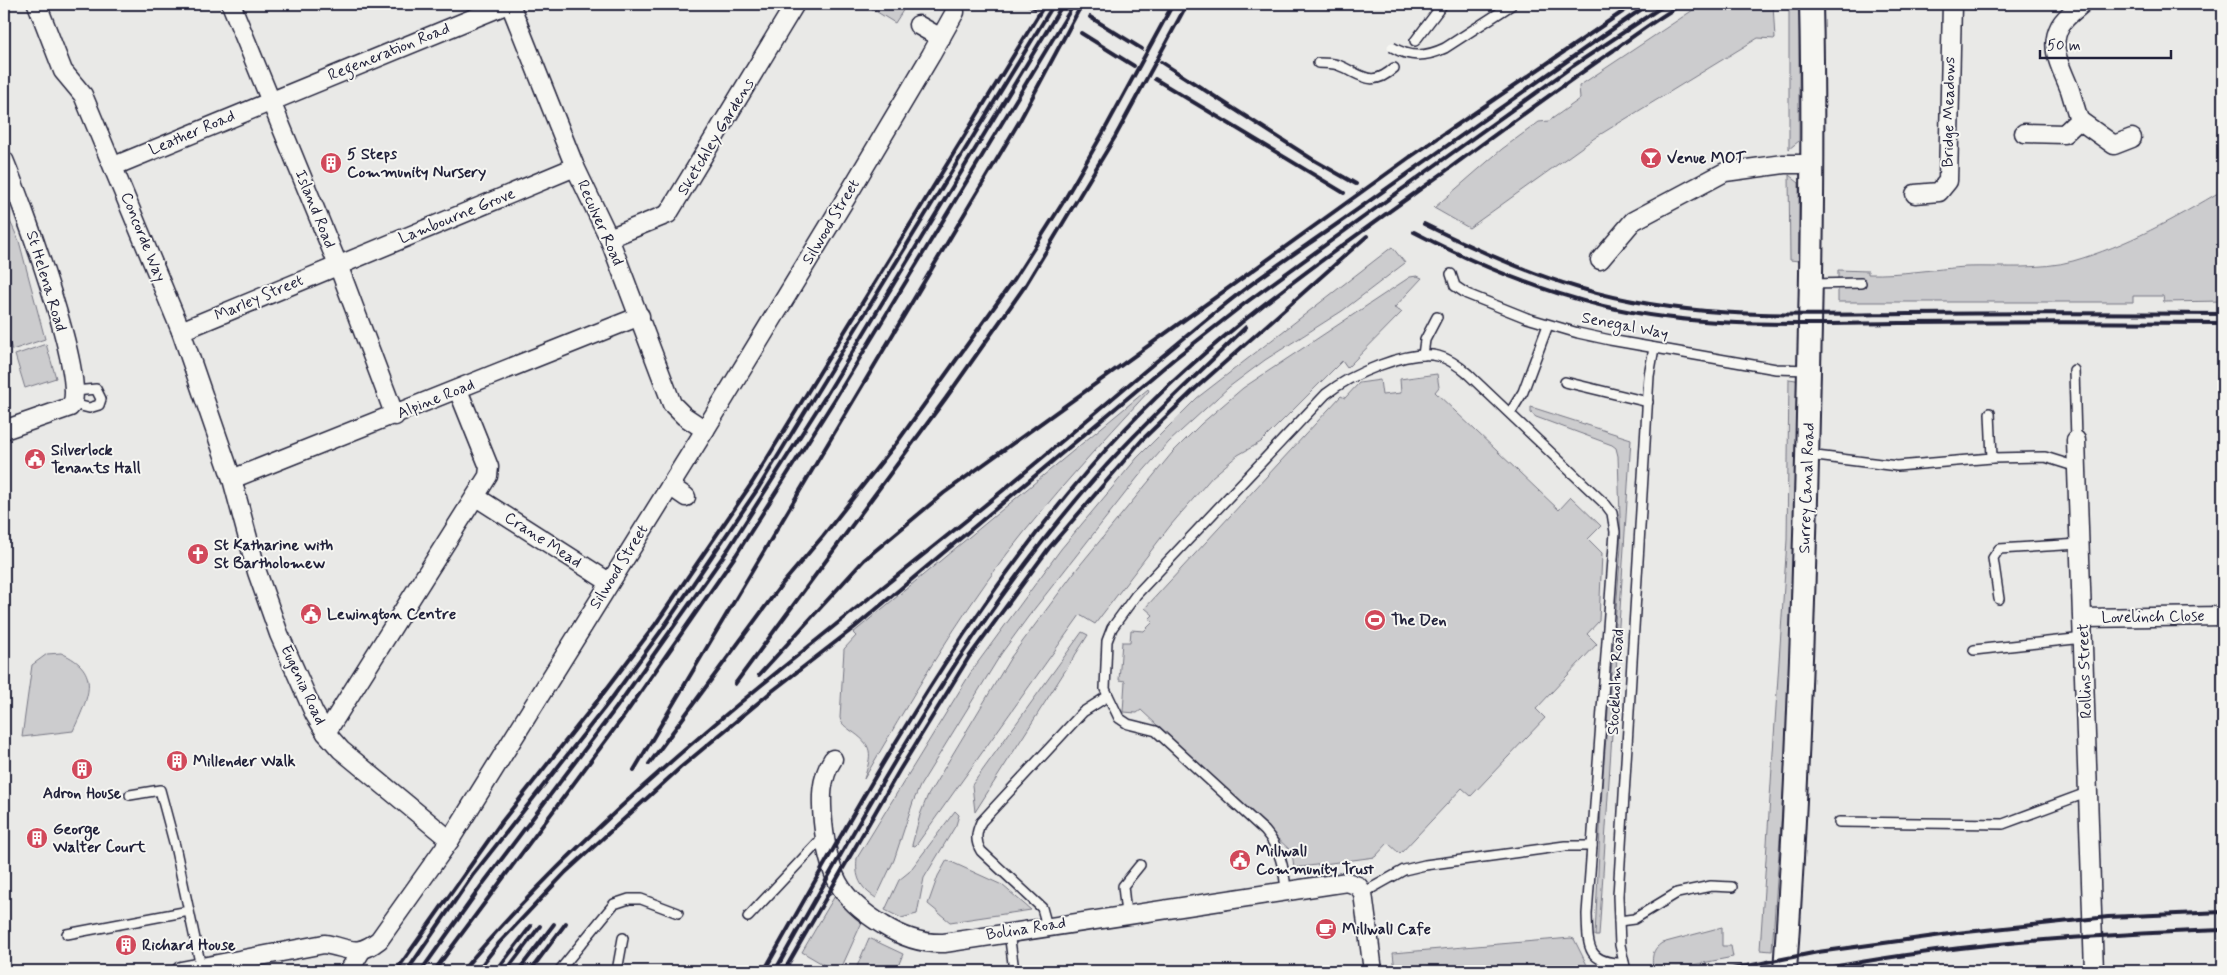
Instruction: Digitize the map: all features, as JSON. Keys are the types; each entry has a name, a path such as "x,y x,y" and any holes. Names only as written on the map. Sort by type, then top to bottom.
{"street":[{"name":"Concorde Way","path":"37,4 63,71 84,95 114,166 181,331 232,480"},
{"name":"Island Road","path":"230,4 338,265 395,416"},
{"name":"Regeneration Road","path":"271,100 509,4"},
{"name":"Reculver Road","path":"509,4 575,167 609,238 672,404 684,416 705,430"},
{"name":"Sketchley Gardens","path":"609,238 668,214 795,4"},
{"name":"Surrey Canal Road","path":"1785,971 1798,778 1808,455 1811,4"},
{"name":"Bridge Meadows","path":"1915,194 1939,192 1948,181 1952,4"},
{"path":"2082,4 2059,27 2055,43 2057,60 2070,89 2079,120 2114,146 2132,138"},
{"name":"Silwood Street","path":"349,971 362,951 379,940 450,840 705,430 955,12"},
{"path":"918,25 941,38"},
{"name":"Leather Road","path":"114,166 271,100"},
{"path":"2024,133 2064,134 2079,120"},
{"name":"St Helena Road","path":"4,160 20,198 49,280 73,373 74,398 4,430"},
{"path":"1600,260 1633,221 1725,172 1784,164 1811,164"},
{"name":"Lambourne Grove","path":"338,265 575,167"},
{"name":"Marley Street","path":"181,331 338,265"},
{"name":"Alpine Road","path":"232,480 640,316"},
{"path":"326,734 488,476 489,467 458,390"},
{"name":"Rollins Street","path":"2076,440 2094,971"},
{"name":"Eugenia Road","path":"232,480 257,572 280,634 310,705 326,734 341,750 450,840"},
{"path":"670,486 686,497"},
{"name":"Crane Mead","path":"476,497 609,582"},
{"name":"Lovelinch Close","path":"2083,618 2223,616"},
{"name":"Bolina Road","path":"833,759 822,781 824,836 828,858 845,895 861,911 893,931 922,942 934,943 1347,882 1354,884 1361,891"},
{"path":"1361,891 1373,971"},
{"path":"181,971 324,944 346,950 362,951"}],"lane":[{"path":"1415,41 1444,4"},
{"path":"1392,47 1411,55 1422,56 1435,53 1513,4"},
{"path":"1318,63 1336,64 1372,80 1388,74 1394,68"},
{"name":"Senegal Way","path":"1451,274 1455,286 1467,294 1548,325 1610,340 1654,348 1776,369 1809,370"},
{"path":"1810,284 1861,283"},
{"path":"1423,355 1425,340 1436,317"},
{"path":"1510,412 1523,392 1548,325"},
{"name":"Stockholm Road","path":"1625,967 1618,896 1648,402 1654,348"},
{"path":"1286,890 1282,862 1273,841 1265,831 1156,731 1123,722 1108,696 1104,683 1107,641 1112,628 1136,595 1318,401 1334,388 1363,371 1409,357 1423,355 1438,356 1457,365 1510,412 1600,498 1612,513 1614,522 1587,914 1590,946 1593,953 1602,962 1625,967"},
{"name":"Rollins Street","path":"2074,370 2076,440"},
{"path":"1565,382 1648,402"},
{"path":"1990,413 1992,458"},
{"path":"1808,455 1897,466 1992,458 2045,457 2077,467"},
{"path":"1999,599 1993,558 1999,549 2080,544"},
{"path":"1974,650 2084,638"},
{"path":"1047,926 1042,908 981,851 977,841 978,828 986,816 1083,712 1108,696"},
{"path":"130,795 160,790 175,846 201,967"},
{"path":"1839,822 2003,824 2089,792"},
{"path":"748,917 824,836"},
{"path":"1361,891 1396,874 1425,865 1565,846 1592,846"},
{"path":"1126,914 1123,886 1140,865"},
{"path":"1619,921 1634,919 1677,893 1711,886 1732,887"},
{"path":"559,971 614,904 629,899 641,899 678,913"},
{"path":"67,934 189,911"},
{"path":"1009,931 1014,971"},
{"path":"617,971 623,938"}],"shaded area":[{"path":"864,4 907,4 895,23"},
{"path":"1702,4 1773,4 1775,39 1758,38 1596,137 1469,228 1434,208 1502,149 1539,122 1549,121 1580,99 1579,86"},
{"path":"1789,4 1799,4 1799,141 1789,149"},
{"path":"1789,175 1799,183 1799,261 1790,260"},
{"path":"2223,190 2223,301 2164,302 2163,296 2133,296 2133,302 1838,302 1838,270 1868,271 1868,274 1880,274 1966,267 2034,267 2061,264 2112,248 2169,221"},
{"path":"4,208 19,241 45,339 12,350 4,325"},
{"path":"1392,247 1405,263 1342,311 1265,360 1229,387 1169,442 1138,477 1001,654 920,786 894,860 876,898 866,890 858,876 857,858 973,669 1061,549 1137,458 1197,398"},
{"path":"1417,276 1422,278 1394,308 1402,312 1347,368 1342,361 1261,442 1238,455 1212,477 1170,526 1095,624 1080,615 917,844 915,846 912,845 927,797 1011,657 1076,570 1172,453 1201,424 1243,388 1410,277"},
{"path":"46,344 56,378 25,388 15,355"},
{"name":"The Den","path":"1437,374 1439,387 1435,392 1559,510 1571,497 1601,526 1588,539 1602,553 1599,621 1587,634 1597,644 1536,709 1545,718 1471,796 1462,788 1400,854 1388,843 1375,857 1294,868 1292,852 1141,710 1137,713 1123,712 1125,681 1119,680 1122,642 1130,642 1131,630 1144,631 1153,622 1149,619 1153,615 1145,608 1341,396 1345,398 1359,383 1380,380 1382,395 1401,393 1400,379"},
{"path":"1789,379 1796,380 1799,388 1791,681 1772,951 1760,950 1787,540"},
{"path":"1148,389 1149,391 1041,512 987,581 932,664 864,779 869,763 869,751 863,741 844,725 840,718 844,649 856,636 853,633"},
{"path":"1531,407 1631,439 1599,936 1595,936 1602,787 1621,548 1618,456 1616,448 1612,445 1536,417 1531,413"},
{"path":"1082,632 1088,635 975,812 972,785"},
{"path":"61,653 74,660 83,668 87,677 87,697 73,731 22,737 32,665 47,654"},
{"path":"955,811 959,815 956,825 924,878 917,914 901,918 885,910 899,880 909,872"},
{"path":"947,860 1002,885 1031,910 950,922 928,904 938,876"},
{"path":"836,894 849,912 862,922 840,971 824,971 826,966 802,952"},
{"path":"1722,927 1722,946 1731,946 1733,957 1662,971 1653,971 1654,952 1662,943"},
{"path":"869,938 903,954 896,971 855,971"},
{"path":"1574,939 1590,971 1395,971 1393,953"}],"railway":[{"path":"1028,4 1035,8"},
{"path":"396,971 500,824 655,625 752,483 1045,4"},
{"path":"407,971 472,876 609,702 661,631 759,487 1054,4"},
{"path":"421,971 482,885 616,708 729,548 827,394 1063,4"},
{"path":"434,971 624,716 736,555 835,399 1074,4"},
{"path":"634,770 1019,122 1082,4"},
{"path":"649,764 779,588 898,441 1015,278 1062,204 1173,4"},
{"path":"735,684 946,398 1025,286 1115,137 1187,4"},
{"path":"759,675 864,560 944,493 1410,157 1634,4"},
{"path":"462,971 515,911 572,853 692,744 754,691 978,511 1222,307 1268,272 1649,4"},
{"path":"477,971 499,943 566,872 680,768 771,692 855,627 1174,359 1244,304 1423,174 1573,66 1666,4"},
{"path":"764,971 886,759 974,620 1021,554 1071,490 1125,429 1199,358 1278,294 1549,95 1647,26 1682,4"},
{"path":"1090,17 1142,49"},
{"path":"1081,33 1134,66"},
{"path":"1161,62 1312,159 1356,184"},
{"path":"1155,79 1344,193"},
{"path":"1424,224 1500,259 1539,275 1579,288 1660,306 1701,311 1784,315 2223,314"},
{"path":"1414,232 1506,275 1578,300 1639,313 1676,318 1713,322 1788,324 2223,323"},
{"path":"784,971 899,771 969,657 1049,548 1142,440 1196,388 1367,236"},
{"path":"775,971 847,843 922,716 1004,594 1048,535 1113,458 1246,327"},
{"path":"1722,971 1818,952 1957,933 2108,917 2223,912"},
{"path":"530,971 566,923"},
{"path":"518,971 554,924"},
{"path":"496,971 531,926"},
{"path":"506,971 540,926"},
{"path":"1812,971 1965,947 2068,938 2223,930"}],"place":[{"name":"Venue MOT","path":"1651,158"},
{"name":"5 Steps Community Nursery","path":"331,163"},
{"name":"Silverlock Tenants Hall","path":"35,459"},
{"name":"St Katharine with St Bartholomew","path":"198,554"},
{"name":"Lewington Centre","path":"311,614"},
{"name":"The Den","path":"1375,620"},
{"name":"Millender Walk","path":"177,761"},
{"name":"Adron House","path":"82,769"},
{"name":"George Walter Court","path":"37,838"},
{"name":"Millwall Community Trust","path":"1240,860"},
{"name":"Millwall Cafe","path":"1326,929"},
{"name":"Richard House","path":"126,945"}]}
